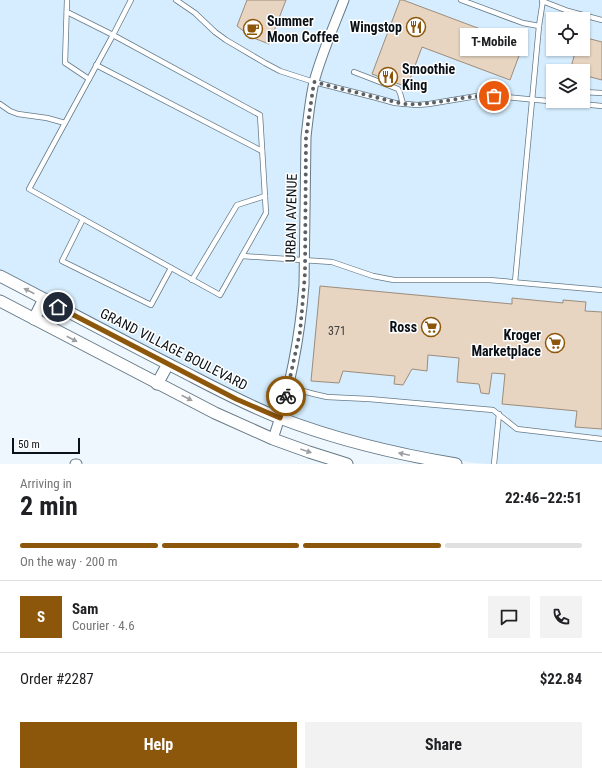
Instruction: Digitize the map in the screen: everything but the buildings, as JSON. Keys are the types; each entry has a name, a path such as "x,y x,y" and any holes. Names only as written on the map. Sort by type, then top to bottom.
{"street":[{"name":"URBAN AVENUE","path":"272,439 280,418 300,332 305,261 306,137 314,82 344,0"},
{"name":"GRAND VILLAGE BOULEVARD","path":"0,276 236,399 280,418 357,443 456,464"},
{"path":"34,319 44,299"},
{"path":"0,301 215,413 272,439 347,464"},
{"path":"157,384 168,364"}],"lane":[{"path":"67,0 65,63 89,79"},
{"path":"67,12 113,35 260,115 266,213 220,295 29,189 113,35 131,0"},
{"path":"176,0 195,13 226,40 264,63 280,71 314,82 403,104 430,104 483,95 602,106"},
{"path":"461,0 523,23 539,26"},
{"path":"515,282 542,1 568,11 602,20"},
{"path":"96,65 262,150"},
{"path":"354,72 398,89 403,104"},
{"path":"590,92 602,93"},
{"path":"0,104 10,111 18,114 47,118 65,123"},
{"path":"192,280 238,205 265,196"},
{"path":"83,219 62,261 151,305 171,268"},
{"path":"242,256 332,262 374,276 394,280 515,282 602,290"},
{"path":"288,387 327,397 369,399 493,410 518,429 602,440"},
{"path":"494,464 499,414"}],"shaded area":[{"path":"0,0 602,0 602,464 487,464 431,456 365,442 262,408 0,271"}],"way so far":[{"path":"286,396 300,332 302,310 305,273 306,137 314,82 403,104 430,104 483,95 494,96"}],"place":[{"name":"Wingstop","path":"416,27"},
{"name":"Summer Moon Coffee","path":"253,29"},
{"name":"Smoothie King","path":"388,77"},
{"name":"T-Mobile","path":"494,96"},
{"name":"Ross","path":"431,327"},
{"name":"Kroger Marketplace","path":"555,343"}],"route":[{"path":"58,307 236,399 280,418 286,396"}]}
